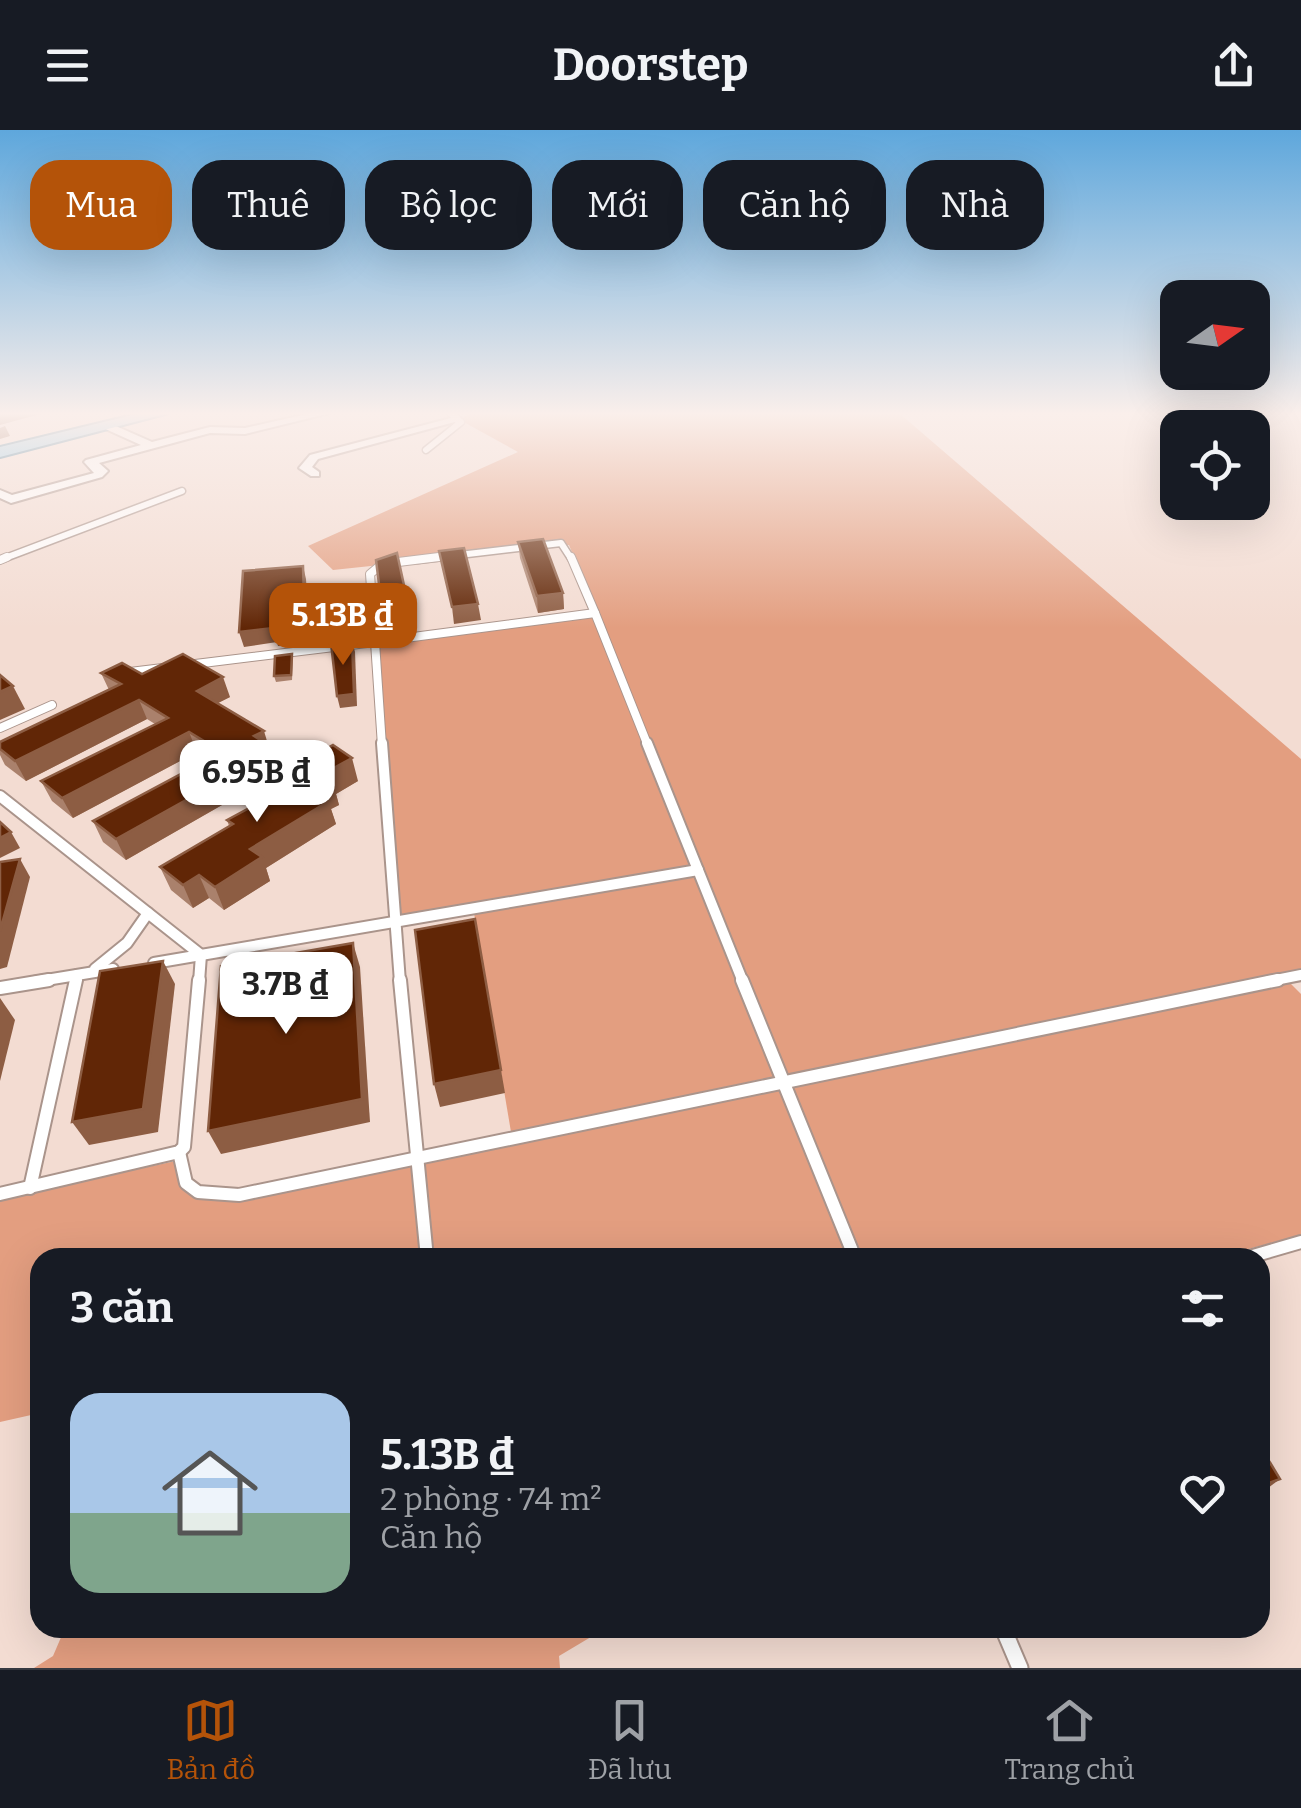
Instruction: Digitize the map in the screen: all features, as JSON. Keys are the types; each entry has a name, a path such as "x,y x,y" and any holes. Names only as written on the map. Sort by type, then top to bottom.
{"street":[{"path":"4,499 60,485"}],"lane":[{"path":"0,560 182,491"},
{"path":"426,1248 394,924 370,574 382,564 561,543 566,545 595,613 851,1248"},
{"path":"130,672 595,613"},
{"path":"0,728 52,704"},
{"path":"0,796 201,955"},
{"path":"144,964 698,870"},
{"path":"30,1188 82,974 128,943 148,913"},
{"path":"0,1194 180,1152 184,1146 201,955"},
{"path":"0,988 125,968"},
{"path":"180,1152 186,1183 198,1192 214,1196 239,1194 1301,976"},
{"path":"1270,1251 1301,1242"},
{"path":"1008,1638 1020,1668"}],"shaded area":[{"path":"445,485 982,485 1301,759 1301,972 787,1075 569,545 333,570 308,546"},
{"path":"593,615 693,868 399,919 378,644"},
{"path":"695,873 777,1076 511,1132 474,913"},
{"path":"1289,982 1301,994 1301,1235 1252,1248 857,1248 789,1083"},
{"path":"780,1084 845,1248 432,1248 423,1159"},
{"path":"176,1161 181,1186 188,1191 201,1197 240,1199 412,1162 420,1248 30,1248 30,1415 0,1422 0,1198"},
{"path":"61,1638 589,1638 559,1656 560,1668 34,1668 53,1656"}],"building":[{"path":"543,539 563,593 537,596 518,542"},
{"path":"464,548 478,604 452,607 439,551"},
{"path":"397,553 410,613 383,616 376,560"},
{"path":"303,566 304,598 349,596 352,622 274,632 274,628 239,632 243,571"},
{"path":"352,641 354,694 337,696 331,643"},
{"path":"183,654 223,677 197,691 264,731 254,736 276,750 116,839 93,821 222,752 189,732 62,798 41,781 168,718 139,700 15,761 0,749 0,742 121,684 101,673 122,663 142,674"},
{"path":"292,654 291,675 274,676 275,656"},
{"path":"0,675 13,686 0,692"},
{"path":"333,745 352,758 321,775 332,782 315,792 329,801 250,849 262,857 215,887 199,875 183,885 160,867 233,824 227,820 305,778 291,769"},
{"path":"0,822 11,832 0,838"},
{"path":"20,859 0,931 0,862"},
{"path":"475,919 501,1070 434,1084 415,930"},
{"path":"353,943 362,1099 208,1131 221,966"},
{"path":"163,961 143,1109 72,1122 100,971"},
{"path":"1270,1462 1280,1479 1270,1482"}]}
